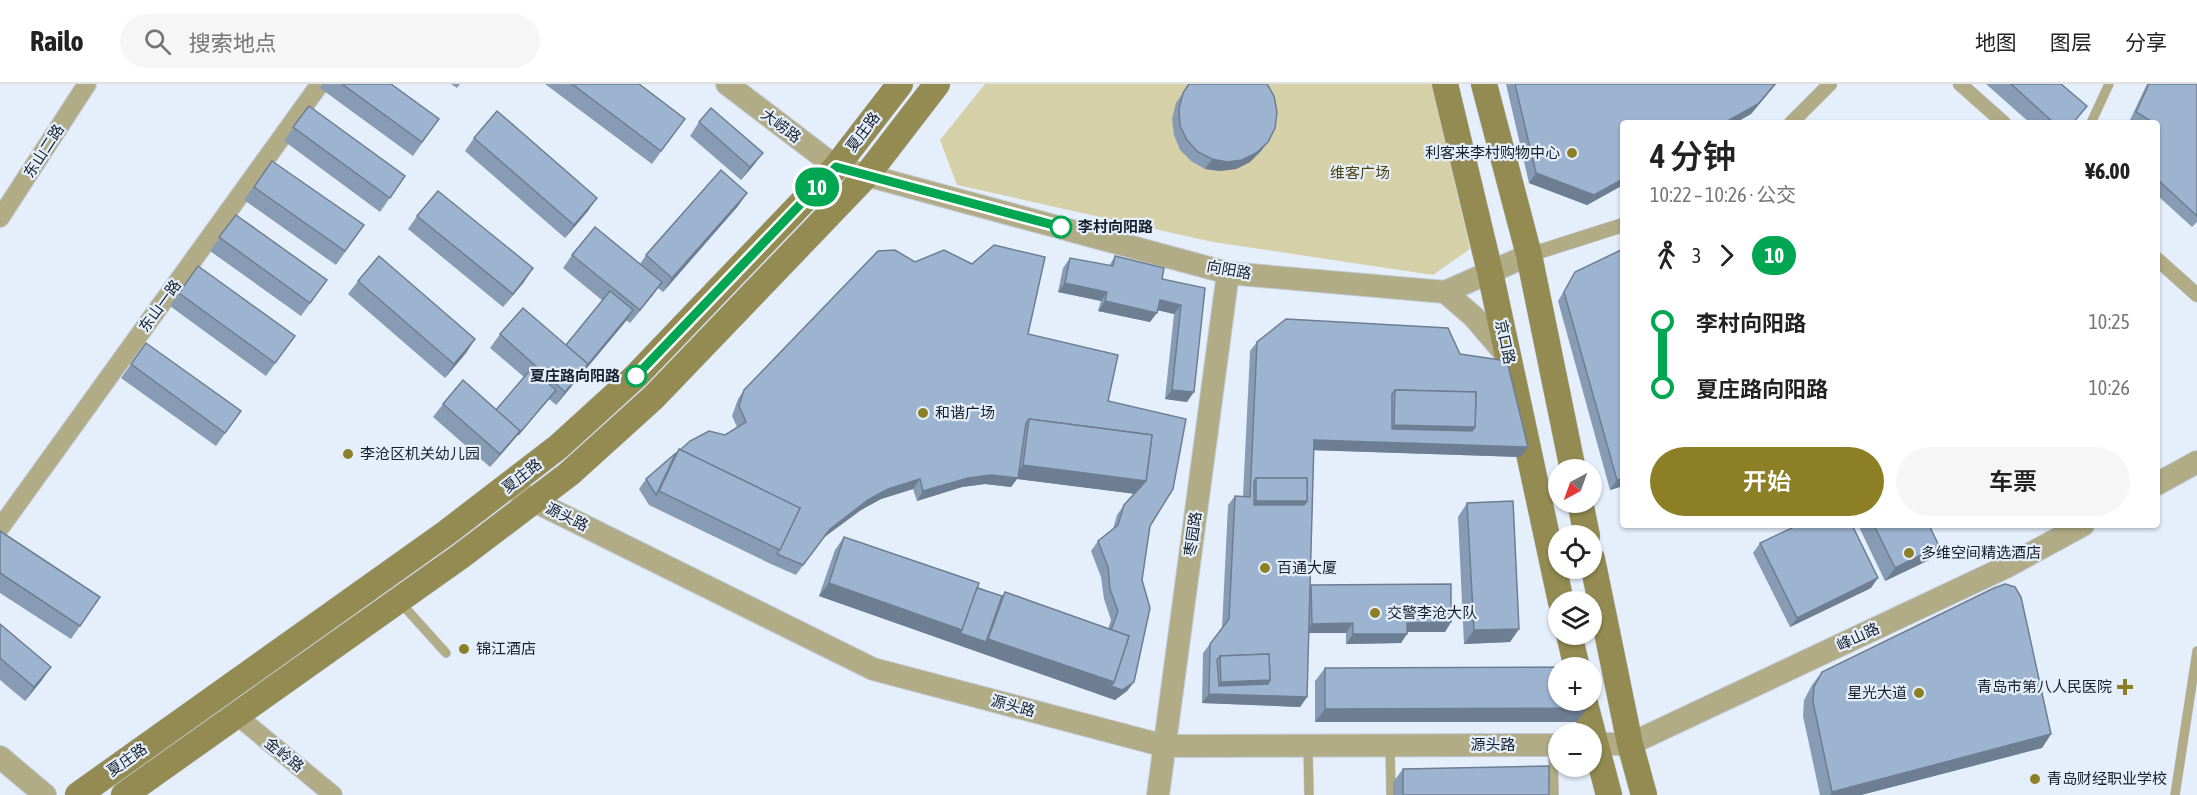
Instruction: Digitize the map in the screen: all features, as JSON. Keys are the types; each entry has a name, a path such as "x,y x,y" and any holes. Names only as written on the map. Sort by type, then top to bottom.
{"main road":[{"name":"夏庄路","path":"124,795 235,714 389,590 509,486 558,447 636,376 836,167 900,84"},
{"name":"夏庄路","path":"78,795 389,590 534,501 569,474 654,397 867,175 937,84"},
{"name":"京口路","path":"1445,84 1490,272 1559,591"},
{"path":"1484,84 1529,255 1571,459"},
{"path":"1596,579 1630,744 1644,795"},
{"path":"1602,773 1609,795"}],"street":[{"name":"东山二路","path":"0,218 87,84"},
{"name":"东山一路","path":"0,528 320,84"},
{"name":"大崂路","path":"727,84 836,167"},
{"path":"1794,120 1830,84"},
{"path":"1960,84 2001,120"},
{"name":"向阳路","path":"836,167 1228,273 1445,292 1529,255 1620,226"},
{"path":"2160,262 2197,295"},
{"name":"枣园路","path":"1158,795 1228,273"},
{"path":"1445,292 1474,317 1509,358"},
{"path":"2160,482 2197,462"},
{"name":"源头路","path":"509,486 534,501 873,669 1165,746 1548,745"},
{"name":"峰山路","path":"1630,744 2006,567 2078,528"},
{"name":"金岭路","path":"235,714 333,795"},
{"path":"1602,744 1630,744"},
{"path":"0,758 45,795"}],"lane":[{"path":"2092,120 2109,84"},
{"path":"389,590 446,653"},
{"path":"2175,795 2197,651"},
{"path":"1390,745 1391,795"},
{"path":"1308,746 1309,795"},
{"path":"1554,795 1555,777"}],"green space":[{"name":"维客广场","path":"985,84 1432,84 1470,249 1433,275 1213,242 957,185 940,140"}],"building":[{"path":"342,84 391,84 439,119 422,142"},
{"path":"572,84 639,84 685,119 661,151"},
{"path":"1189,84 1267,84 1274,96 1277,112 1275,128 1268,142 1256,153 1242,160 1227,162 1212,159 1198,152 1187,140 1180,126 1179,109 1183,93"},
{"name":"利客来李村购物中心","path":"1515,84 1775,84 1758,104 1729,120 1620,120 1620,181 1594,195 1536,173"},
{"path":"2011,84 2061,84 2087,106 2075,120 2051,120"},
{"path":"2149,84 2197,84 2197,216 2160,182 2160,120 2149,120 2136,112"},
{"path":"309,106 405,176 390,198 293,127"},
{"path":"711,108 763,153 750,167 699,122"},
{"path":"497,111 597,198 574,225 474,138"},
{"path":"272,161 364,225 345,251 254,187"},
{"path":"721,170 747,193 672,278 646,255"},
{"path":"438,191 533,268 513,294 417,216"},
{"path":"236,215 327,280 310,303 219,237"},
{"path":"595,227 662,282 640,310 572,255"},
{"name":"和谐广场","path":"994,245 1045,257 1028,334 1118,355 1108,401 1186,419 1173,489 1150,526 1142,580 1150,608 1134,682 1122,690 1111,686 1129,636 1111,630 1118,611 1110,589 1108,567 1098,541 1118,525 1124,505 1146,481 1152,435 1029,419 1026,423 1018,478 991,475 968,478 923,491 920,479 888,489 868,500 830,529 803,565 777,554 800,508 680,450 690,441 709,431 725,435 746,422 739,406 744,390 878,251 895,250 915,262 944,250 972,264"},
{"path":"1620,250 1620,480 1617,480 1564,292 1575,272"},
{"path":"379,256 475,339 454,364 358,281"},
{"path":"1115,256 1164,268 1162,279 1205,288 1194,392 1172,390 1181,305 1160,300 1157,313 1105,301 1107,292 1065,283 1070,258 1113,266"},
{"path":"198,266 295,336 275,363 179,293"},
{"path":"610,291 633,310 585,368 588,364 566,345"},
{"path":"523,308 588,364 565,392 500,334"},
{"name":"百通大厦","path":"1286,319 1448,328 1460,354 1507,361 1528,447 1314,440 1307,697 1209,694 1210,644 1229,619 1235,496 1250,497 1257,342","holes":["1395,390 1476,392 1475,427 1472,431 1392,429 1392,394","1256,478 1307,478 1307,501 1304,505 1254,505","1269,654 1270,680 1268,684 1219,686 1217,660 1220,656"]},
{"path":"146,343 241,411 225,433 131,364"},
{"path":"531,369 556,390 518,435 520,431 496,410"},
{"path":"463,380 520,431 500,454 443,404"},
{"path":"1395,390 1476,392 1475,427 1394,425"},
{"path":"1029,419 1152,435 1146,481 1023,465"},
{"path":"679,449 800,508 780,550 659,491"},
{"path":"676,453 656,495 646,479"},
{"path":"1256,478 1307,478 1307,501 1256,501"},
{"path":"1513,501 1519,629 1474,630 1467,503"},
{"path":"1792,528 1853,528 1878,578 1797,618 1760,543"},
{"path":"1875,528 1930,528 1939,546 1895,568"},
{"path":"0,531 100,597 80,626 0,573"},
{"path":"844,537 979,583 962,630 829,583"},
{"name":"交警李沧大队","path":"1451,584 1451,622 1407,623 1407,634 1353,634 1353,623 1312,624 1311,585"},
{"name":"星光大道","path":"2005,584 2015,587 2021,597 2051,734 1832,792 1813,702 1814,687 1822,672"},
{"path":"977,588 1002,596 986,642 960,633"},
{"path":"1005,592 1129,636 1114,682 988,639"},
{"path":"0,624 51,667 34,687 0,658"},
{"path":"1269,654 1270,680 1221,682 1220,656"},
{"path":"1548,667 1548,708 1325,709 1325,668"},
{"path":"1548,766 1549,795 1403,795 1403,769"}],"bus line":[{"name":"10","path":"636,376 836,167 1061,227"}],"place":[{"name":"利客来李村购物中心","path":"1572,153"},
{"name":"李村向阳路","path":"1061,227"},
{"name":"夏庄路向阳路","path":"636,376"},
{"name":"和谐广场","path":"923,413"},
{"name":"李沧区机关幼儿园","path":"348,454"},
{"name":"多维空间精选酒店","path":"1909,553"},
{"name":"百通大厦","path":"1265,568"},
{"name":"交警李沧大队","path":"1375,613"},
{"name":"锦江酒店","path":"464,649"},
{"name":"青岛市第八人民医院","path":"2125,687"},
{"name":"星光大道","path":"1919,693"},
{"name":"青岛财经职业学校","path":"2035,779"}]}
